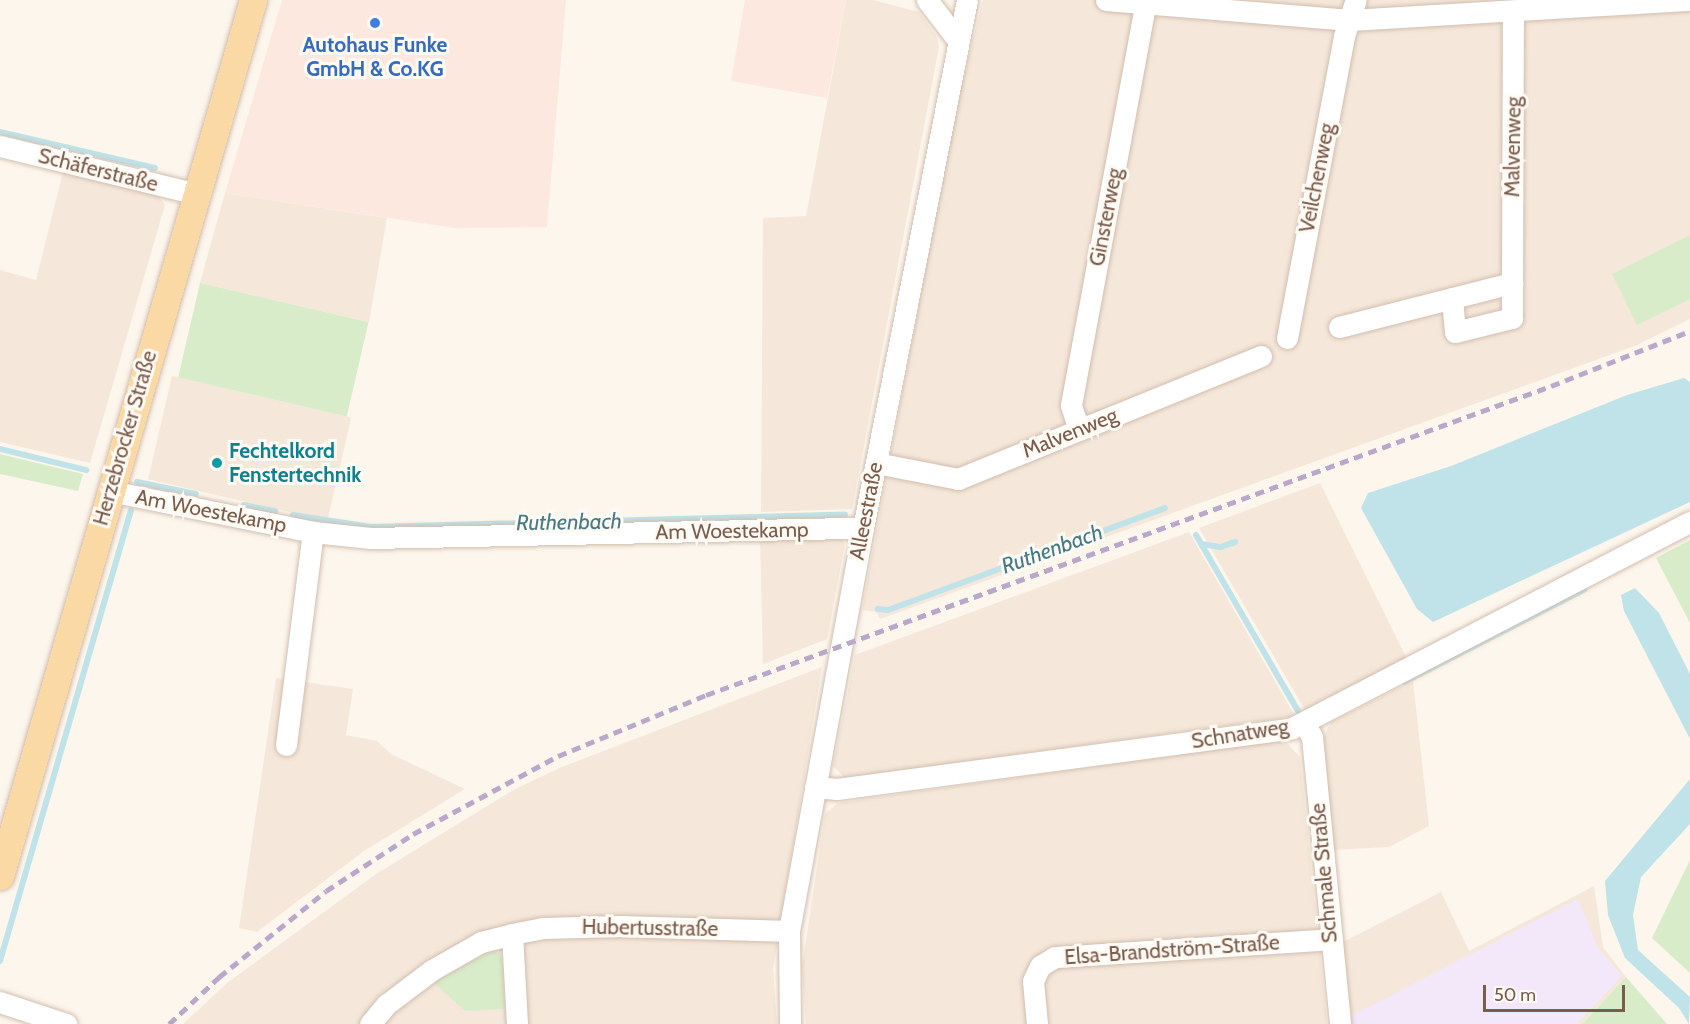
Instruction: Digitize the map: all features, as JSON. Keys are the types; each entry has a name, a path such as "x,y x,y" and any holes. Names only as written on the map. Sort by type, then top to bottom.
{"main road":[{"name":"Herzebrocker Straße","path":"0,876 253,0"}],"street":[{"path":"927,0 957,39"},
{"name":"Alleestraße","path":"790,1024 789,931 862,528 957,39 967,0"},
{"path":"1106,0 1145,4 1353,10 1513,11 1690,0"},
{"name":"Ginsterweg","path":"1079,430 1071,405 1145,4"},
{"name":"Veilchenweg","path":"1287,338 1344,36 1353,10"},
{"name":"Malvenweg","path":"1452,298 1455,332 1512,318 1513,11"},
{"name":"Schäferstraße","path":"0,146 197,194"},
{"path":"1339,327 1512,283"},
{"name":"Malvenweg","path":"876,463 958,479 1261,356"},
{"name":"Am Woestekamp","path":"110,491 313,532 371,538 862,528"},
{"name":"Schnatweg","path":"816,787 837,789 926,778 1292,728 1690,522"},
{"name":"Am Woestekamp","path":"286,745 313,532"},
{"name":"Schmale Straße","path":"1304,723 1312,738 1340,1024"},
{"name":"Hubertusstraße","path":"370,1024 387,1004 432,970 481,942 512,934 542,928 621,926 789,931"},
{"path":"512,934 517,1024"},
{"name":"Elsa-Brandström-Straße","path":"1037,1024 1033,981 1040,966 1055,957 1331,939"},
{"path":"0,1002 66,1024"}],"shaded area":[{"path":"282,0 566,0 547,227 454,228 225,193"},
{"path":"745,0 846,0 827,98 731,81"},
{"path":"846,0 873,0 919,12 937,37 939,47 852,509 761,512 763,218 806,216"},
{"path":"983,0 1690,0 1690,319 1637,345 880,619 876,612 862,610 955,111"},
{"path":"63,172 156,193 165,205 90,463 0,442 0,270 36,280"},
{"path":"225,193 387,218 369,322 200,283"},
{"path":"172,376 351,417 327,521 148,479"},
{"path":"1320,483 1407,659 1305,710 1199,528"},
{"path":"1189,532 1295,716 845,778 833,766 855,655"},
{"path":"840,536 845,544 827,639 763,664 760,537"},
{"path":"822,667 773,969 777,1024 183,1024 227,983 376,874 515,789 562,767"},
{"path":"276,678 353,689 346,735 377,741 391,754 465,789 364,851 257,932 239,928"},
{"path":"1413,681 1429,826 1389,847 1332,850 1321,742 1331,722"},
{"path":"1284,740 1300,757 1327,1024 806,1024 802,967 825,814 838,803"},
{"path":"1594,886 1603,947 1626,977 1582,1024 1350,1024 1341,943 1441,892 1469,951"},
{"path":"1578,899 1598,948 1622,976 1577,1024 1352,1024 1351,1016"}],"green space":[{"path":"1690,235 1690,299 1637,325 1612,274"},
{"path":"200,283 369,322 347,416 178,378"},
{"path":"0,454 83,474 78,491 0,474"},
{"path":"1690,540 1690,623 1656,558"},
{"path":"1690,860 1690,973 1652,938"},
{"path":"489,952 499,953 502,960 505,1009 465,1011 433,982"},
{"path":"1626,977 1667,1024 1582,1024"}],"water":[{"path":"1684,378 1690,382 1690,502 1433,622 1417,609 1361,508 1368,493 1451,466 1627,395"},
{"path":"1635,588 1659,613 1690,674 1690,739 1624,611 1621,595"},
{"path":"1690,779 1690,824 1641,877 1633,915 1638,950 1690,997 1689,1024 1679,1008 1625,958 1608,915 1605,881"}],"waterway":[{"path":"0,132 155,168"},
{"name":"Ruthenbach","path":"0,449 86,470"},
{"name":"Ruthenbach","path":"137,482 196,494"},
{"name":"Ruthenbach","path":"244,505 275,511"},
{"name":"Ruthenbach","path":"878,609 888,610 1165,508"},
{"path":"0,961 131,511"},
{"name":"Ruthenbach","path":"293,515 371,527 845,515"},
{"name":"Ruthenbach","path":"1196,535 1298,711"},
{"path":"1201,544 1221,547 1235,542"},
{"name":"Ruthenbach","path":"1404,682 1585,589"}],"railway":[{"path":"169,1024 219,977 326,891 413,834 558,756 706,695 1551,386 1690,331"}],"place":[{"name":"Autohaus Funke GmbH & Co.KG","path":"375,23"},
{"name":"Fechtelkord Fenstertechnik","path":"217,463"}]}
